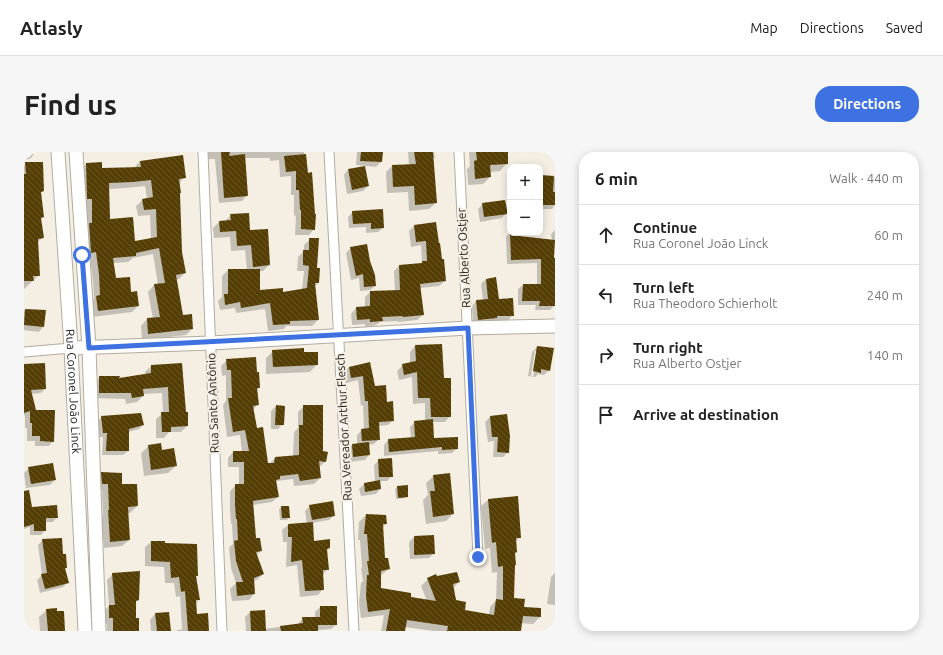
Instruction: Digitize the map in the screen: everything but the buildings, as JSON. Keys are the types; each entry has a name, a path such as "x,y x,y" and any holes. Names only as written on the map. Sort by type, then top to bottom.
{"main road":[{"name":"Rua Coronel João Linck","path":"58,152 85,631"},
{"name":"Rua Coronel João Linck","path":"76,152 89,348 99,631"},
{"path":"64,253 82,255"},
{"path":"70,348 468,328 555,326"}],"street":[{"name":"Rua Santo Antônio","path":"203,152 222,631"},
{"name":"Rua Vereador Arthur Flesch","path":"330,152 354,631"},
{"name":"Rua Alberto Ostjer","path":"459,152 478,557"},
{"path":"24,352 70,348"}],"route":[{"path":"82,255 89,348 468,328 478,557"}]}
